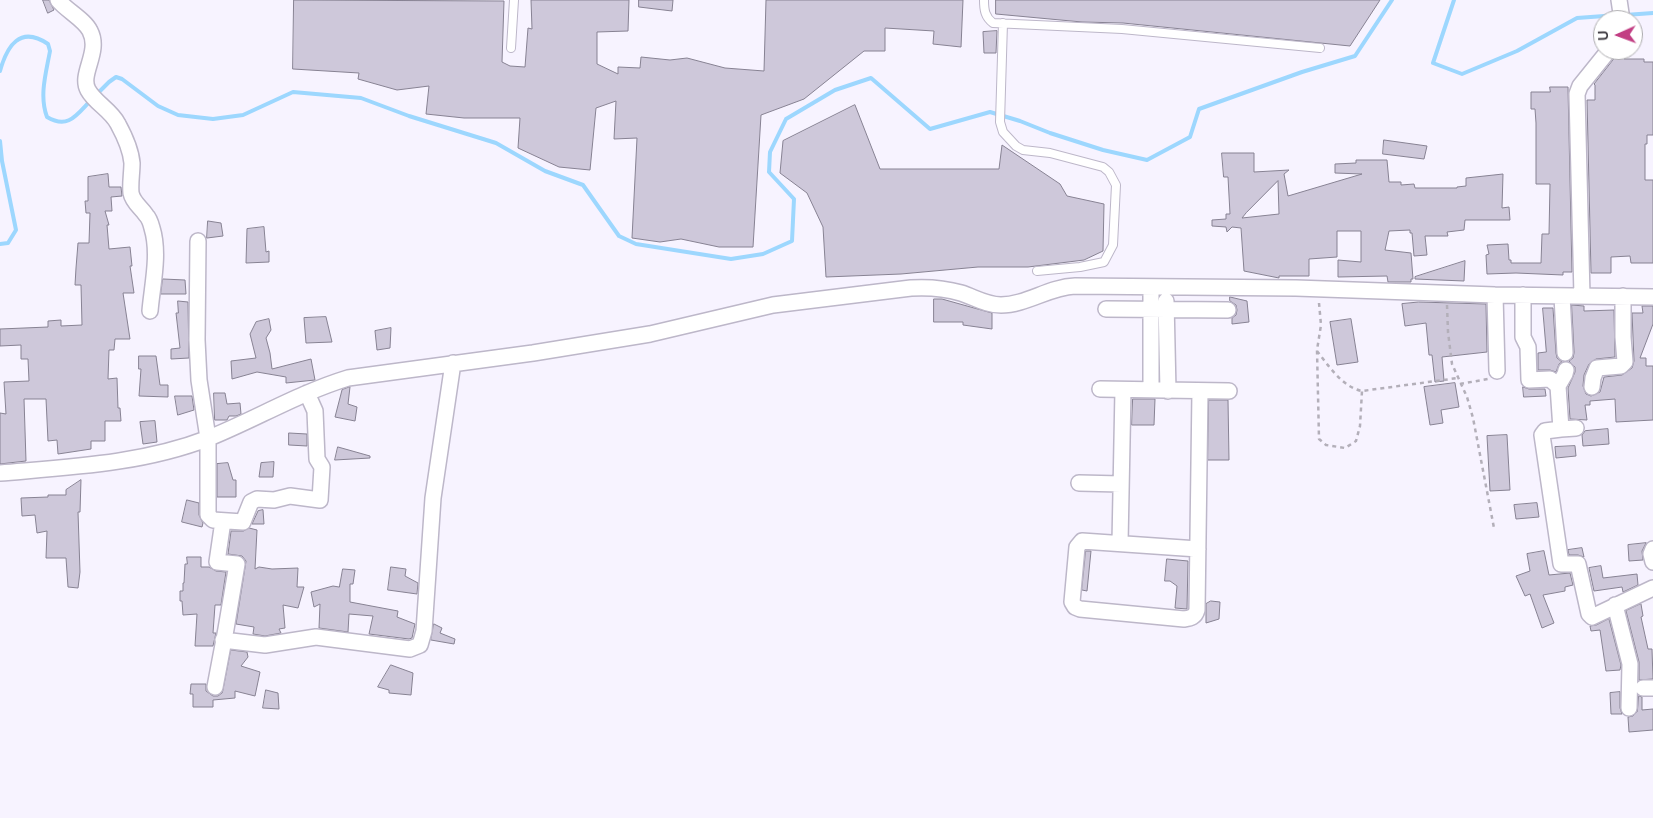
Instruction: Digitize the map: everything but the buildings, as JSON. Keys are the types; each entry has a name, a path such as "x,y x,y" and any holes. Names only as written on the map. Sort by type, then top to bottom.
{"street":[{"path":"58,0 91,33 94,50 86,78 93,96 110,112 120,126 131,158 131,194 146,215 155,241 150,311"},
{"path":"1582,296 1577,94 1580,86 1601,60"},
{"path":"198,241 196,305 199,380 208,438 208,515 213,520 243,522 251,502 257,499 274,500 290,496 320,500 322,467 317,459 315,411 307,393"},
{"path":"0,473 128,460 169,451 208,438 322,386 348,378 533,353 650,334 773,305 911,288 926,287 946,290 961,293 981,302 1001,305 1022,301 1064,287 1318,289 1495,295 1653,297"},
{"path":"1151,390 1158,310 1158,287"},
{"path":"1495,295 1497,371"},
{"path":"1523,295 1523,337 1528,347 1529,380 1550,379 1558,386 1568,428 1545,431 1542,435 1560,562 1562,565 1576,562 1578,564 1590,616 1594,616 1653,588"},
{"path":"1562,296 1565,353"},
{"path":"1592,386 1596,368 1621,366 1625,362 1623,296"},
{"path":"1106,309 1228,310"},
{"path":"1158,310 1168,390"},
{"path":"223,640 265,645 316,637 410,649 420,645 424,631 433,498 453,363"},
{"path":"1558,386 1566,370"},
{"path":"1100,389 1229,391"},
{"path":"1120,543 1123,390"},
{"path":"1198,549 1086,540 1079,543 1071,597 1074,607 1190,618 1195,615 1197,610 1198,549 1200,391"},
{"path":"1079,483 1121,484"},
{"path":"215,686 236,564 217,562 223,521"},
{"path":"1653,549 1651,554 1653,562"},
{"path":"1615,605 1629,660 1629,708"}],"lane":[{"path":"511,48 514,0"},
{"path":"984,0 988,19 1002,24 1122,29 1320,48"},
{"path":"1002,24 1000,122 1002,132 1016,146 1023,150 1050,153 1103,167 1109,172 1116,185 1113,245 1104,262 1080,268 1036,271"}],"path":[{"path":"1318,289 1321,324 1317,350 1319,439 1326,445 1345,448 1356,441 1360,426 1362,390"},
{"path":"1447,293 1448,332 1452,364 1467,398 1478,437 1494,528"},
{"path":"1317,350 1332,371 1353,389 1362,390 1458,378"},
{"path":"1460,384 1489,379 1497,371"}],"waterway":[{"path":"97,94 116,77 122,79 158,106 178,115 213,119 243,115 293,92 361,98 409,116 496,143 545,171 583,185 619,236 636,244 731,259 763,254 792,241 794,199 769,172 770,152 786,119 835,90 871,78 930,129 990,112 1103,150 1147,160 1190,137 1199,109 1302,72 1355,56 1392,0"},
{"path":"1454,0 1433,63 1462,74 1517,51 1577,18 1593,17"},
{"path":"1643,14 1653,13"},
{"path":"0,71 11,46 16,41 30,37 38,39 48,44 50,51 43,93 47,117 55,121 67,121 77,115 92,99"},
{"path":"0,141 2,161 16,230 8,243 0,244"}]}
